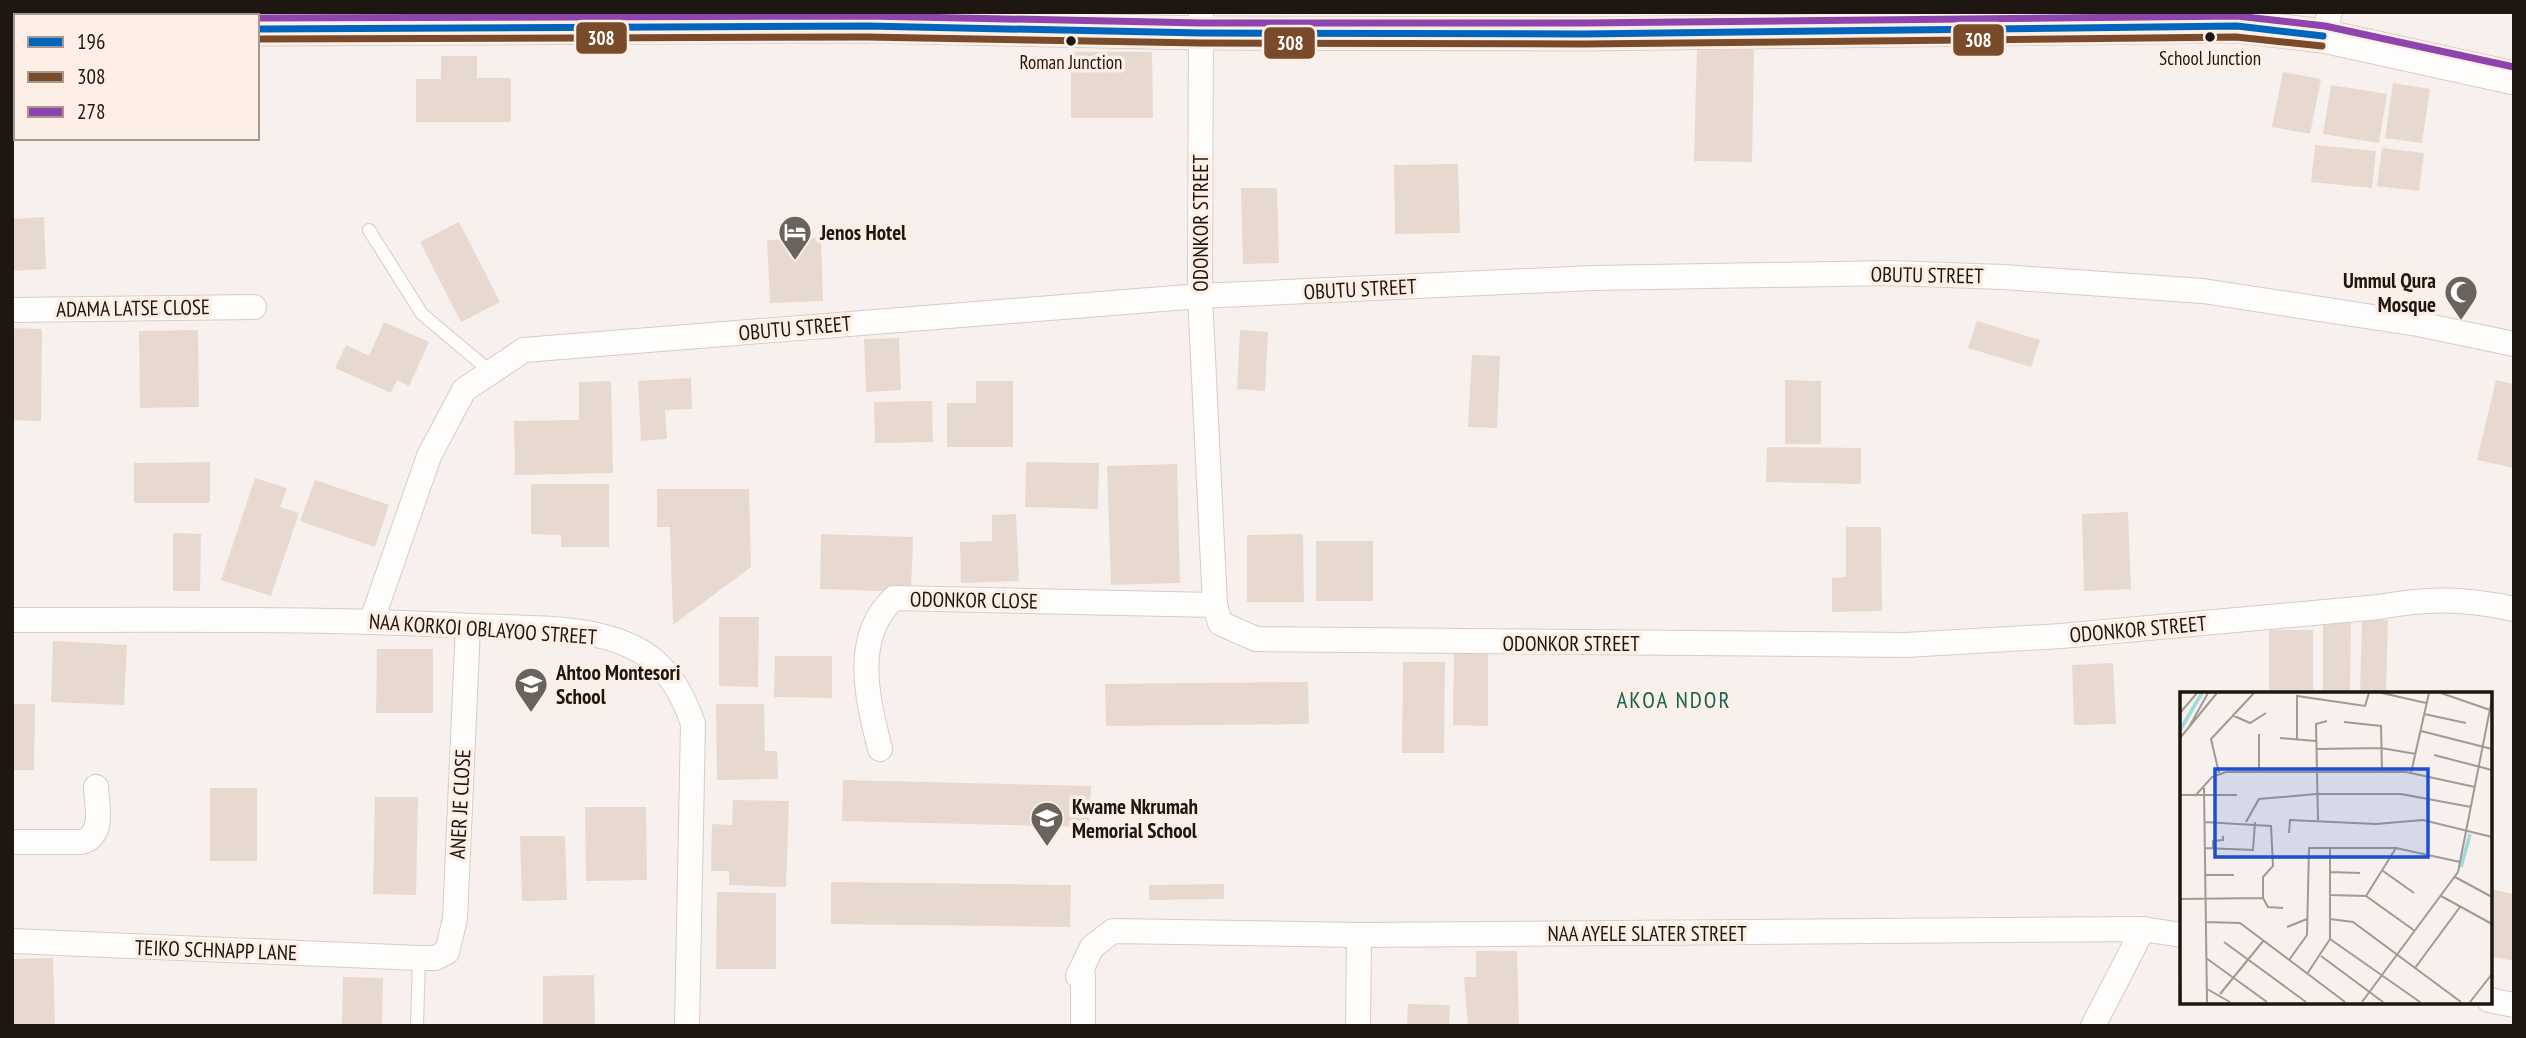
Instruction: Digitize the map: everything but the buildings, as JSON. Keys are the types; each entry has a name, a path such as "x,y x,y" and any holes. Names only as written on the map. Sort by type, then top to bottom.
{"street":[{"path":"259,29 524,20 867,26 1201,23 1583,34 1979,21 2237,26 2326,24 2514,78"},
{"name":"ODONKOR STREET","path":"1201,23 1200,296 1215,605 1220,623 1256,639 1906,645 2062,636 2378,607 2421,599 2465,599 2514,609"},
{"name":"OBUTU STREET","path":"372,620 429,456 464,390 524,350 1200,296 1594,278 1891,274 1990,276 2203,292 2418,324 2514,344"},
{"name":"ADAMA LATSE CLOSE","path":"12,310 254,307"},
{"name":"ODONKOR CLOSE","path":"880,749 867,692 865,665 882,609 894,598 1215,605"},
{"name":"NAA KORKOI OBLAYOO STREET","path":"12,620 372,620 560,631 606,638 641,651 663,668 683,695 693,724 687,1026"},
{"name":"ANER JE CLOSE","path":"419,958 435,958 447,952 452,940 468,626"},
{"path":"12,842 82,842 92,839 98,830 96,788"},
{"path":"2093,1026 2143,929"},
{"name":"NAA AYELE SLATER STREET","path":"1083,1026 1083,976 1078,976 1092,947 1113,930 1359,935 2143,929 2180,935"},
{"path":"1358,1026 1359,935"},
{"name":"TEIKO SCHNAPP LANE","path":"12,941 419,958"},
{"path":"2491,1000 2514,1005"}],"lane":[{"path":"369,230 422,314 491,372"},
{"path":"417,1026 419,958"}],"transit line":[{"name":"278","path":"259,18 867,16 1201,23 1583,23 2237,16 2325,26 2514,67"},
{"name":"196","path":"259,29 867,26 1201,33 1583,34 2237,26 2323,36"},
{"name":"308","path":"259,39 867,37 1201,43 1583,44 2236,37 2322,46"}],"place":[{"name":"School Junction","path":"2210,37"},
{"name":"Roman Junction","path":"1071,41"},
{"name":"Jenos Hotel","path":"795,262"},
{"name":"Ummul Qura Mosque","path":"2461,322"},
{"name":"Ahtoo Montesori School","path":"531,714"},
{"name":"Kwame Nkrumah Memorial School","path":"1047,848"}],"district":[{"name":"AKOA NDOR","path":"1674,699"}]}
